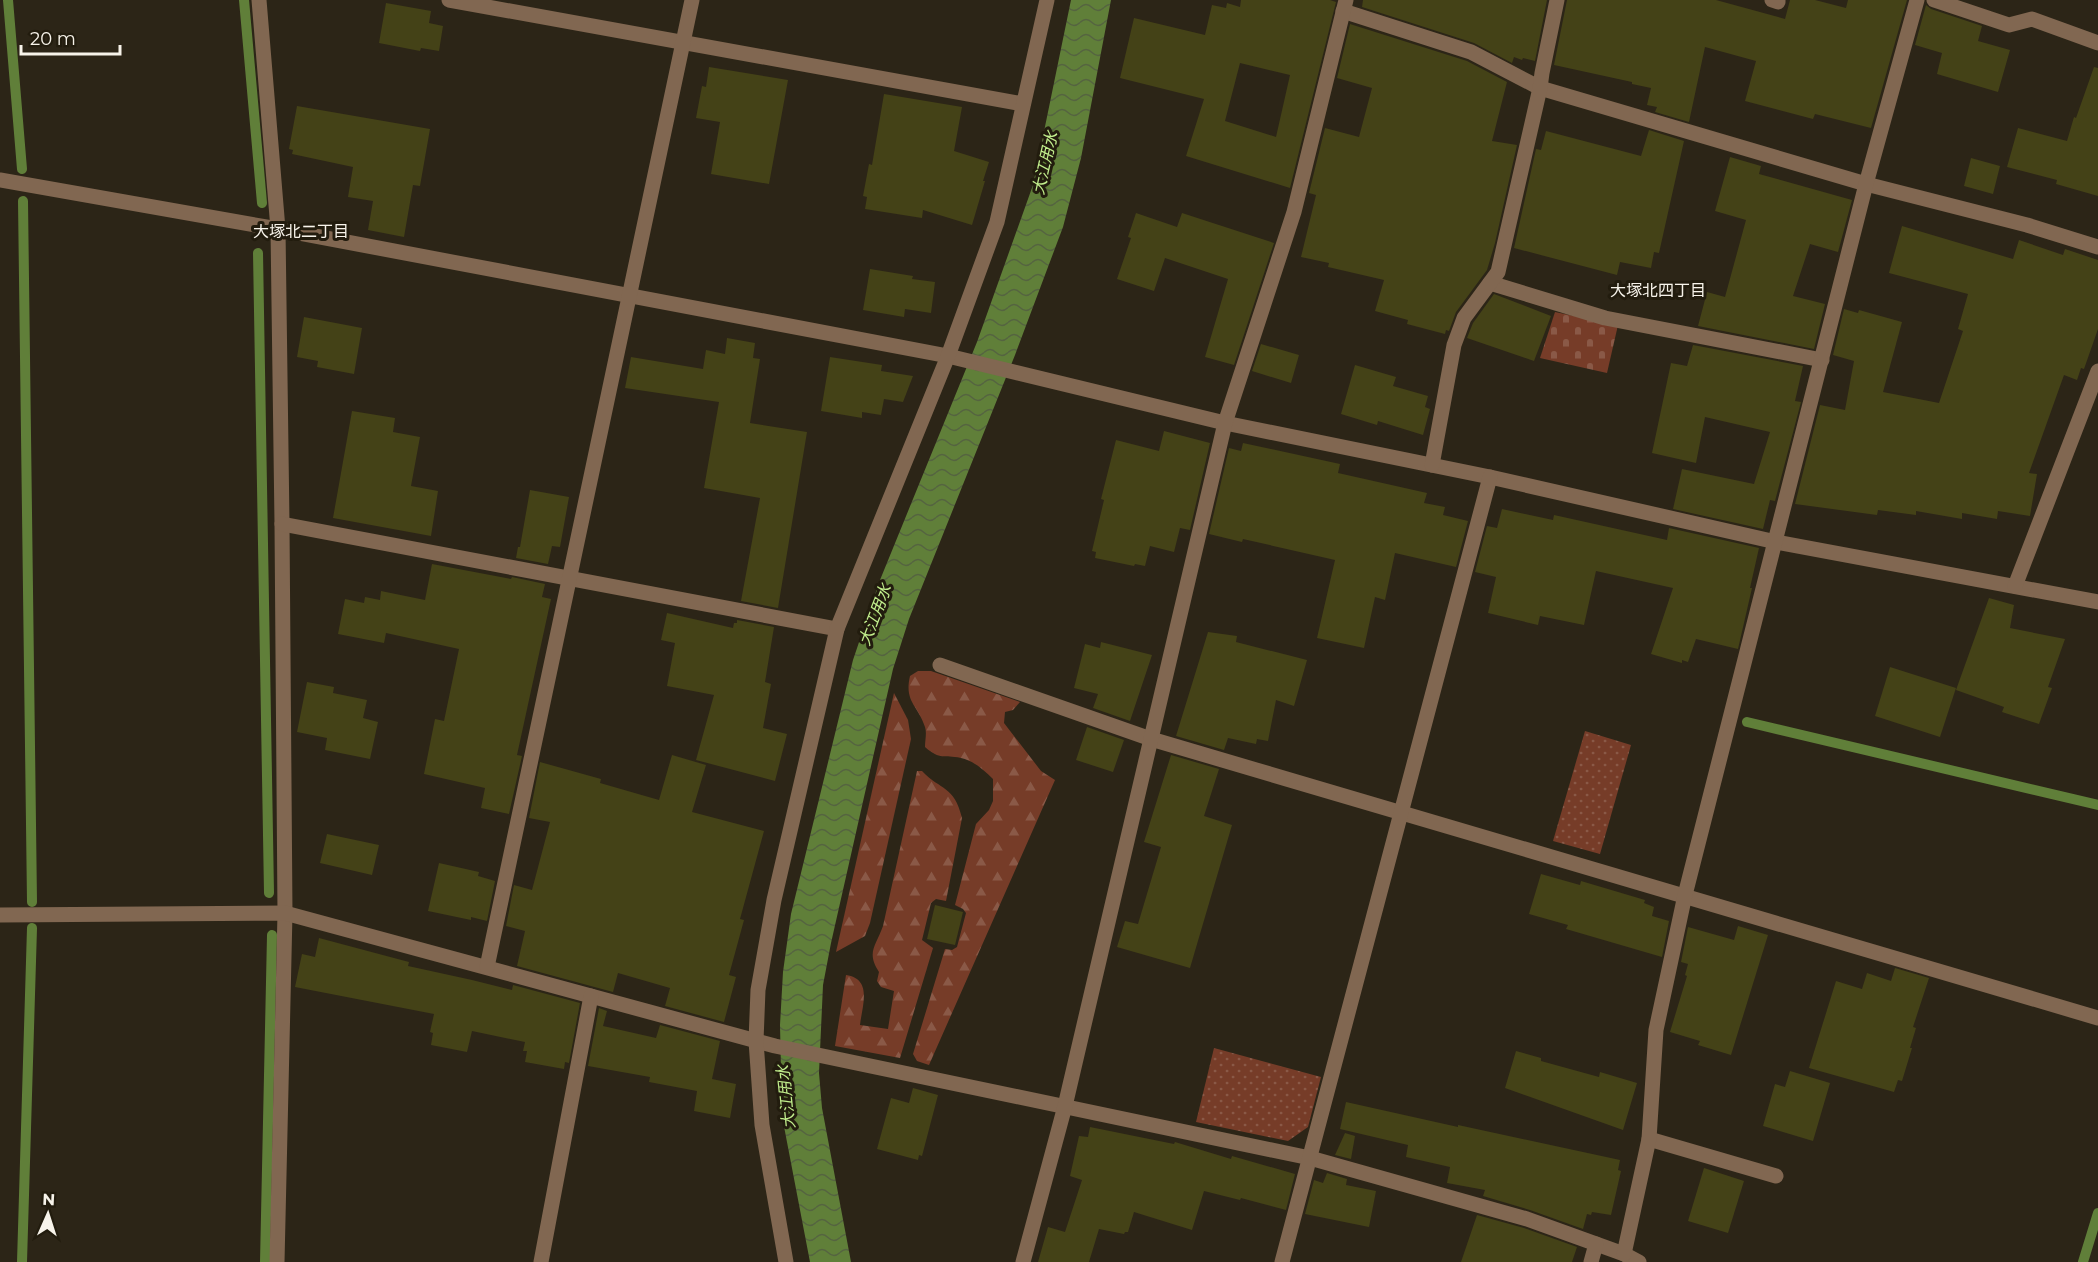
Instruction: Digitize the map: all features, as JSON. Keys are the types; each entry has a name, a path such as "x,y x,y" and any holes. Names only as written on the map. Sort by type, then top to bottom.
{"street":[{"path":"258,0 278,229 285,913 277,1262"},
{"path":"449,0 1023,104"},
{"path":"487,968 692,0"},
{"path":"786,1262 762,1125 756,1041 758,990 774,900 837,628 948,356 997,222 1047,0"},
{"path":"1432,465 1454,345 1464,318 1498,272 1540,88 1557,0"},
{"path":"1772,0 1778,0"},
{"path":"1624,1254 1648,1138 1656,1030 1685,896 1866,184 1917,0"},
{"path":"1934,0 2009,25 2032,19 2098,44"},
{"path":"1023,1262 1065,1106 1225,423 1294,212 1344,5 1471,52 1540,88 1866,184 2027,225 2098,247"},
{"path":"0,180 278,229 948,356 1225,423 1490,477 1776,542 2098,602"},
{"path":"1490,284 1605,318 1821,360"},
{"path":"2015,586 2098,371"},
{"path":"1282,1262 1490,477"},
{"path":"282,524 837,628"},
{"path":"940,665 1151,739 2098,1018"},
{"path":"0,915 285,913 775,1046 1310,1158 1527,1219 1624,1254 1639,1262"},
{"path":"540,1262 591,996"},
{"path":"1648,1138 1776,1176"},
{"path":"1591,1262 1596,1244"}],"green space":[{"path":"1555,312 1618,325 1607,373 1540,358"},
{"path":"918,671 931,671 1020,702 1013,710 1005,712 1004,723 1041,771 1055,780 929,1065 917,1061 913,1054 945,949 952,950 957,947 966,913 955,905 976,824 989,810 993,801 993,779 970,761 939,756 925,747 925,727 909,692 910,676"},
{"path":"894,693 908,720 911,739 870,923 865,936 836,952"},
{"path":"1585,731 1631,745 1600,854 1553,841"},
{"path":"917,771 922,771 951,794 959,807 962,818 946,901 936,899 931,903 922,940 933,948 900,1058 835,1046 846,975 860,982 863,988 864,1002 860,1025 888,1029 894,991 881,987 877,981 879,972 873,954 883,926"},
{"path":"1214,1048 1321,1077 1308,1127 1288,1141 1196,1122"}],"water":[{"name":"大江用水","path":"1071,0 1111,0 1081,158 1063,227 1015,355 909,619 893,669 831,943 823,985 819,1073 822,1108 851,1262 810,1262 782,1116 780,1025 783,972 791,914 853,660 880,580 977,342 1033,185"}],"building":[{"path":"1241,0 1330,0 1336,2 1290,188 1186,156 1204,99 1120,78 1134,18 1205,35 1212,5 1226,8 1227,3 1240,7","holes":["1240,63 1290,75 1276,137 1225,121"]},
{"path":"1363,0 1547,0 1535,61 1514,57 1512,63 1474,43 1362,7"},
{"path":"1567,0 1716,0 1785,19 1790,0 1815,0 1846,8 1848,0 1907,0 1871,128 1815,114 1813,119 1745,101 1756,61 1705,47 1689,122 1655,112 1657,107 1647,105 1651,88 1554,65"},
{"path":"386,3 431,11 429,23 443,26 439,51 421,48 420,51 379,43"},
{"path":"1926,5 1931,9 1982,26 1978,41 2010,50 1998,92 1937,74 1942,53 1915,45"},
{"path":"1350,24 1467,61 1507,82 1492,141 1517,145 1495,243 1487,270 1456,312 1449,331 1446,330 1445,334 1407,324 1408,320 1375,311 1384,280 1328,267 1329,263 1301,257 1316,195 1309,193 1325,128 1359,137 1372,88 1337,78"},
{"path":"709,67 788,80 769,184 711,174 720,122 696,118 702,86 706,87"},
{"path":"2094,67 2098,68 2098,196 2056,184 2057,180 2007,167 2018,128 2067,141"},
{"path":"884,94 962,107 954,151 989,162 972,225 923,210 922,218 865,209 867,197 863,196 869,164 872,165"},
{"path":"297,106 430,129 420,186 413,185 404,237 368,230 373,201 348,197 353,167 292,154 293,150 289,149"},
{"path":"1649,130 1684,141 1659,253 1654,252 1651,268 1620,262 1617,275 1514,248 1536,149 1541,150 1546,131 1641,156"},
{"path":"1730,157 1761,166 1759,174 1852,200 1838,252 1810,244 1793,296 1825,304 1814,349 1698,326 1707,292 1725,297 1746,220 1715,211"},
{"path":"1971,158 2000,166 1993,194 1964,186"},
{"path":"1136,213 1177,227 1182,213 1274,243 1234,365 1205,357 1228,279 1165,258 1154,291 1117,279 1131,238 1128,237"},
{"path":"1902,226 2013,259 2019,240 2063,255 2065,249 2098,260 2098,329 2084,369 2081,368 2077,380 2064,375 2029,473 2037,474 2030,516 1998,511 1997,519 1962,513 1962,519 1916,511 1916,515 1878,510 1877,515 1795,504 1820,405 1845,410 1854,361 1833,355 1844,309 1858,313 1859,310 1902,322 1883,392 1939,403 1963,331 1958,329 1968,294 1889,273"},
{"path":"870,269 935,282 931,313 905,309 904,317 863,310"},
{"path":"1494,294 1551,316 1534,361 1467,338 1473,323"},
{"path":"304,317 362,328 354,374 317,367 318,361 297,357"},
{"path":"727,338 755,343 753,358 760,359 750,423 807,432 778,608 741,601 760,498 704,488 719,402 625,388 631,357 703,369 706,350 725,354"},
{"path":"1261,344 1299,355 1291,383 1252,371"},
{"path":"1693,345 1803,366 1795,401 1801,402 1775,501 1770,500 1763,529 1673,509 1682,469 1754,484 1770,432 1705,417 1696,463 1652,453 1671,363 1687,366"},
{"path":"830,357 882,365 881,371 913,376 903,402 884,399 881,415 862,412 862,418 821,411"},
{"path":"1355,365 1396,377 1393,386 1428,396 1425,407 1430,409 1423,435 1378,421 1377,425 1341,414"},
{"path":"352,411 395,418 393,432 420,437 411,486 438,491 431,536 333,518"},
{"path":"1164,431 1210,443 1190,530 1180,528 1174,552 1150,546 1145,566 1095,558 1096,552 1092,551 1104,500 1101,499 1116,440 1159,451"},
{"path":"1243,443 1340,464 1338,473 1427,493 1424,503 1445,507 1443,515 1468,521 1456,567 1395,553 1385,600 1375,597 1364,648 1317,638 1335,560 1243,539 1242,542 1209,534 1229,448 1241,451"},
{"path":"530,490 569,497 560,547 552,546 548,564 516,558"},
{"path":"1502,509 1553,520 1554,515 1667,540 1669,528 1759,548 1738,649 1696,639 1688,662 1682,660 1682,663 1651,654 1673,588 1596,571 1584,625 1540,616 1538,625 1488,613 1496,577 1475,572 1487,526 1497,528"},
{"path":"432,564 545,584 542,597 551,599 517,755 522,756 509,814 481,808 485,788 424,774 435,719 444,721 459,649 386,633 384,643 338,634 345,599 364,603 365,597 380,600 381,591 425,600"},
{"path":"1989,598 2014,605 2010,628 2065,639 2048,687 2052,688 2039,724 2002,712 2004,707 1956,690"},
{"path":"667,613 733,628 737,620 774,627 765,682 771,684 763,728 787,734 775,781 696,760 714,695 667,686 675,643 661,640"},
{"path":"1208,632 1237,636 1236,642 1307,660 1294,706 1276,700 1268,741 1257,739 1256,744 1228,738 1224,750 1176,736"},
{"path":"1101,642 1152,655 1130,721 1093,708 1098,694 1074,688 1085,644 1100,648"},
{"path":"1890,667 1956,688 1940,737 1875,716"},
{"path":"307,682 334,687 333,693 367,700 363,718 378,722 370,759 325,750 327,738 297,732"},
{"path":"1087,727 1124,740 1113,772 1076,760"},
{"path":"672,755 706,765 692,812 764,831 740,919 744,920 729,975 736,977 724,1022 665,1006 670,988 618,973 613,992 517,966 525,931 506,926 514,885 532,890 550,822 529,818 540,762 601,779 600,783 659,800"},
{"path":"1171,755 1219,769 1204,816 1232,825 1190,968 1117,947 1125,921 1138,924 1161,847 1144,842"},
{"path":"327,834 379,845 372,875 320,863"},
{"path":"439,863 479,872 478,876 495,881 487,921 428,911"},
{"path":"1541,874 1580,885 1581,881 1645,900 1644,903 1654,907 1652,916 1669,921 1662,957 1566,929 1568,925 1529,914"},
{"path":"935,905 963,912 955,945 927,939"},
{"path":"1738,926 1768,935 1731,1055 1698,1045 1700,1041 1670,1032 1687,976 1685,975 1688,964 1681,962 1688,927 1734,940"},
{"path":"319,938 409,962 408,966 512,990 513,985 580,1003 569,1063 565,1062 564,1069 525,1062 527,1051 523,1051 525,1042 472,1031 467,1052 431,1045 433,1033 430,1032 434,1014 295,987 302,954 315,957"},
{"path":"1895,968 1929,978 1913,1027 1916,1028 1910,1048 1912,1048 1902,1081 1898,1080 1894,1092 1809,1068 1836,981 1862,989 1867,973 1891,981"},
{"path":"599,1008 607,1011 603,1026 656,1038 660,1025 720,1041 712,1079 736,1084 730,1118 694,1111 697,1091 649,1082 650,1077 588,1066"},
{"path":"1516,1051 1541,1058 1541,1061 1599,1077 1600,1072 1637,1083 1623,1130 1505,1088"},
{"path":"1790,1071 1830,1083 1813,1141 1763,1126 1775,1084 1785,1087"},
{"path":"913,1088 938,1095 922,1156 919,1155 918,1160 877,1149 891,1098 909,1103"},
{"path":"1346,1102 1620,1160 1618,1170 1621,1171 1611,1215 1592,1212 1591,1215 1587,1214 1583,1229 1483,1196 1485,1190 1447,1183 1450,1167 1406,1157 1408,1145 1340,1129"},
{"path":"1090,1127 1174,1144 1175,1142 1231,1159 1232,1156 1295,1174 1286,1210 1204,1191 1192,1230 1134,1212 1128,1232 1124,1234 1099,1229 1089,1262 1038,1262 1048,1227 1065,1232 1082,1180 1070,1176 1079,1136 1088,1137"},
{"path":"1345,1133 1355,1136 1351,1159 1335,1155"},
{"path":"1704,1168 1744,1181 1728,1233 1688,1221"},
{"path":"1327,1173 1347,1179 1346,1185 1376,1191 1369,1227 1305,1214 1314,1180 1323,1183"},
{"path":"1477,1215 1524,1228 1577,1247 1572,1262 1461,1262"}],"waterway":[{"path":"8,0 22,169"},
{"path":"244,0 262,203"},
{"path":"23,201 32,902"},
{"path":"258,253 269,893"},
{"path":"1747,722 2098,805"},
{"path":"22,1262 32,928"},
{"path":"265,1262 272,935"},
{"path":"2083,1262 2098,1213"}],"district":[{"name":"大塚北二丁目","path":"301,231"},
{"name":"大塚北四丁目","path":"1658,290"}]}
